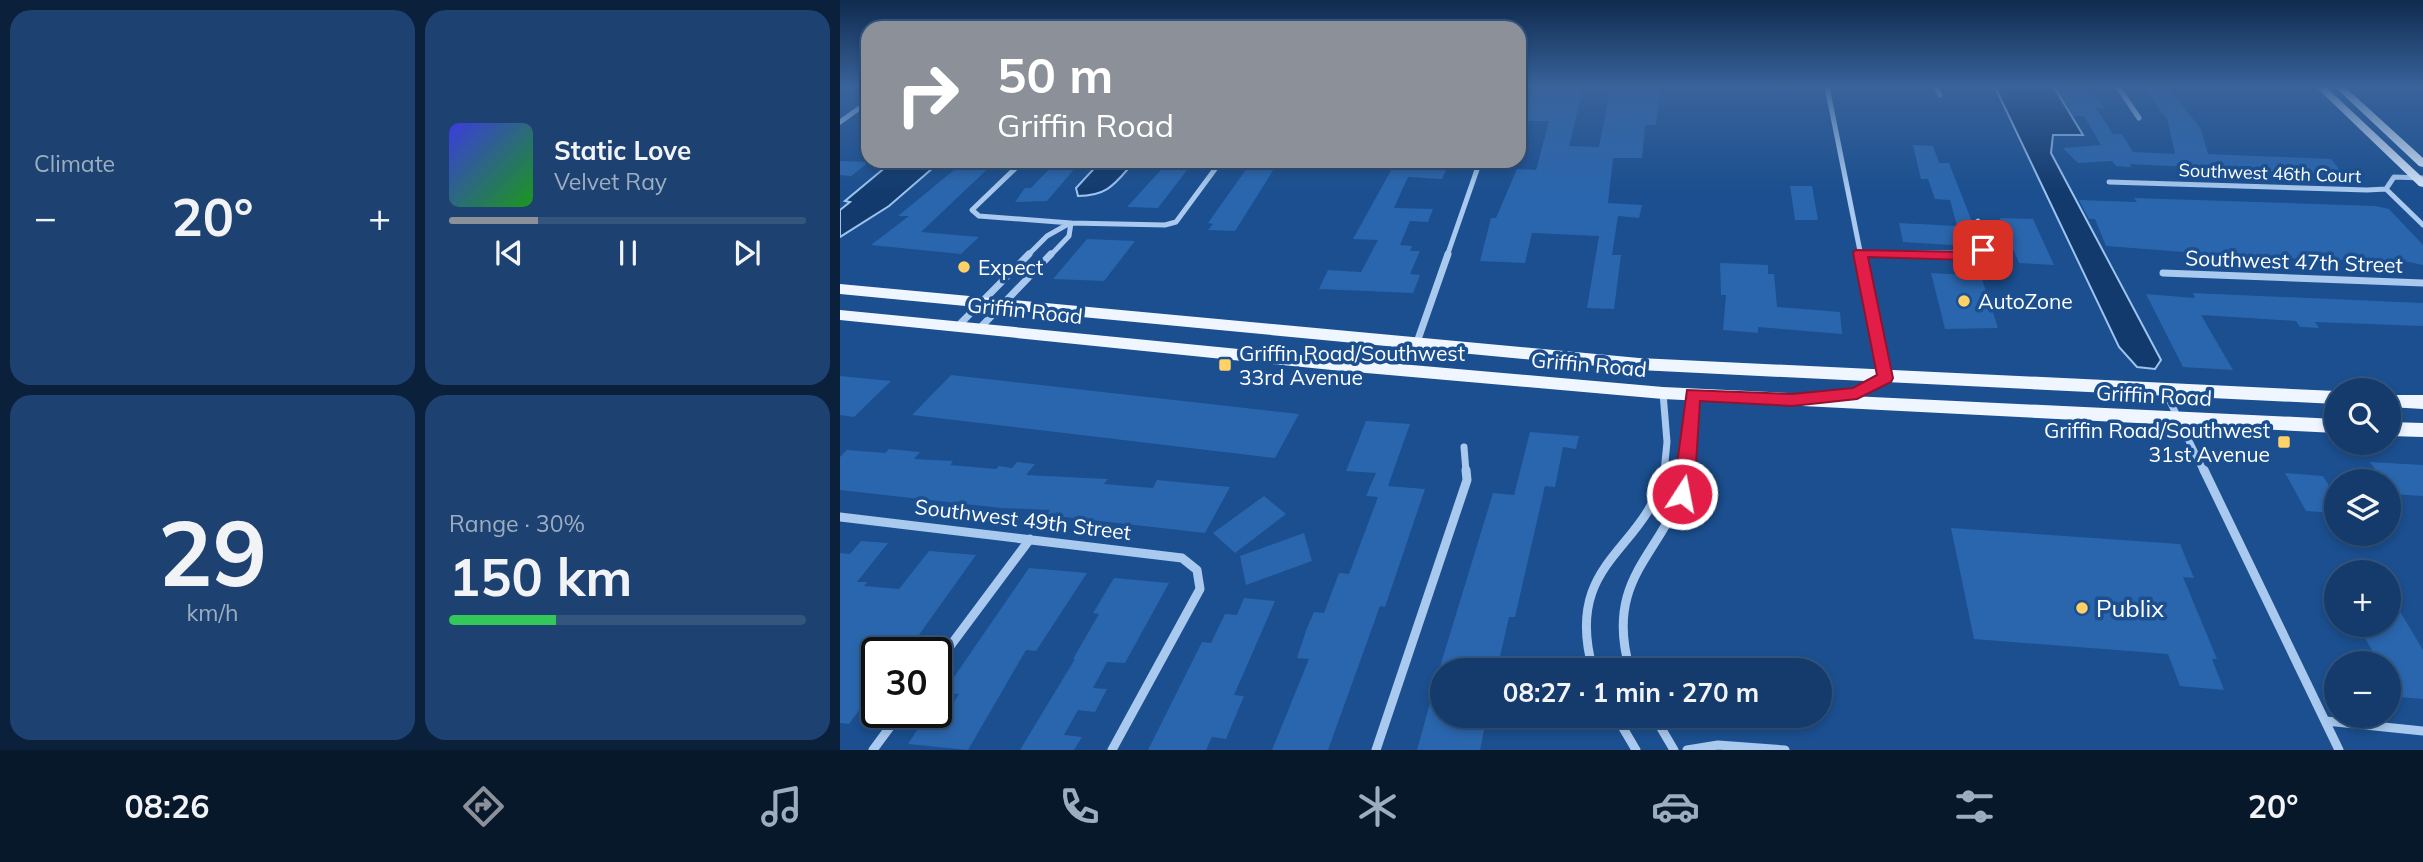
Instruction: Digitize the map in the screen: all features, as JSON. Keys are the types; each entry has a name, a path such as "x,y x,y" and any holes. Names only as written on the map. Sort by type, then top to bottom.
{"main road":[{"path":"2359,122 2421,180"},
{"path":"2378,122 2423,164"},
{"name":"Griffin Road","path":"840,289 1495,352 1885,378 2324,398"},
{"name":"Griffin Road","path":"840,315 1332,364 1663,393 2324,425"},
{"path":"1332,364 1385,358 1416,345"},
{"path":"1421,372 1432,362 1446,358 1495,352"},
{"path":"1792,400 1857,393 1885,378"},
{"path":"2401,401 2423,402"},
{"path":"2401,429 2423,430"}],"street":[{"path":"1834,122 1885,378"},
{"path":"1016,168 972,210 979,216 1071,223 1165,225 1176,222 1217,168"},
{"path":"1416,345 1478,168"},
{"name":"Southwest 46th Court","path":"2109,182 2386,189 2394,177 2421,180"},
{"path":"2386,189 2423,225"},
{"path":"1860,253 1968,256 1988,248 1978,221"},
{"path":"957,327 1047,236 1071,223"},
{"path":"979,329 1069,236 1071,223"},
{"name":"Southwest 47th Street","path":"2163,274 2423,283"},
{"path":"2165,391 2324,717"},
{"path":"1590,658 1584,628 1591,597 1610,557 1651,505 1661,486 1665,464 1663,393"},
{"path":"1626,658 1623,631 1625,598 1635,568 1682,494 1688,464 1693,394"},
{"path":"1376,750 1467,481 1464,447"},
{"name":"Southwest 49th Street","path":"840,517 1182,558 1198,570 1200,590 1112,750"},
{"path":"952,644 1031,539"},
{"path":"873,750 889,728"},
{"path":"1623,728 1636,750"},
{"path":"1661,728 1674,750"},
{"path":"2329,728 2339,750"},
{"path":"2394,728 2423,731"},
{"path":"1688,750 1718,745 1785,750"}],"water":[{"path":"2012,122 2075,122 2083,135 2053,135 2051,153 2161,360 2155,369 2137,367 2119,347"},
{"path":"885,168 933,168 889,206 840,237 840,210 850,202 845,201"},
{"path":"1095,168 1129,168 1111,187 1097,194 1078,196 1076,188"}],"building":[{"path":"1549,122 1575,122 1569,146 1599,147 1604,122 1656,122 1656,125 1645,125 1642,158 1613,158 1608,203 1642,205 1639,218 1618,216 1612,255 1621,255 1614,309 1587,308 1599,236 1532,233 1525,263 1480,261 1491,218 1496,218 1517,169 1536,170"},
{"path":"2088,122 2105,122 2113,134 2122,134 2133,152 2175,154 2168,122 2196,122 2201,129 2208,154 2331,159 2344,175 2130,164 2131,167 2116,166 2112,161 2078,163 2063,148 2101,145"},
{"path":"1913,145 1933,146 1939,163 1949,163 1978,237 1964,236 1967,246 1903,242 1899,223 1957,226 1950,200 1935,199 1928,179 1921,179"},
{"path":"840,161 861,162 861,168 851,176 840,175"},
{"path":"956,168 989,168 921,232 979,237 961,254 871,245 909,216 898,216"},
{"path":"1050,168 1075,168 1047,201 1015,202 1025,188 1031,188"},
{"path":"1163,168 1189,168 1158,208 1127,207"},
{"path":"1247,168 1275,168 1235,231 1208,230 1213,224 1208,223"},
{"path":"1392,168 1447,168 1442,179 1408,177 1394,208 1433,209 1428,222 1410,221 1400,245 1412,246 1410,251 1420,251 1410,274 1420,275 1413,293 1319,289 1328,270 1361,272 1378,240 1353,239"},
{"path":"1790,186 1812,186 1818,220 1795,220"},
{"path":"2134,198 2375,206 2389,209 2423,245 2423,265 2409,262 2249,257 2106,246 2095,219 2089,219 2079,200 2137,202"},
{"path":"2000,218 2033,219 2054,265 2019,263"},
{"path":"1087,239 1135,241 1104,281 1053,279"},
{"path":"1720,263 1768,265 1768,274 1774,274 1777,307 1840,312 1842,334 1758,327 1758,333 1723,330 1726,295 1721,295"},
{"name":"AutoZone","path":"1931,273 1981,276 1998,328 1945,329"},
{"path":"2193,293 2423,303 2423,326 2315,322 2319,328 2300,327 2296,321 2201,315 2233,370 2183,367 2146,294 2195,298"},
{"path":"951,375 1299,414 1275,458 912,415"},
{"path":"840,376 891,381 854,417 840,415"},
{"path":"1366,421 1410,424 1388,486 1425,489 1385,607 1380,606 1328,750 1272,750 1309,659 1297,658 1307,628 1314,612 1324,613 1339,573 1349,574 1378,497 1366,496 1376,473 1346,471"},
{"path":"1530,432 1579,436 1576,449 1563,447 1555,487 1545,486 1515,617 1509,617 1500,658 1443,658 1493,493 1514,495"},
{"path":"889,449 920,452 914,459 953,461 950,465 996,469 999,466 1012,468 1017,462 1035,464 1026,475 1108,479 1104,484 1153,488 1157,480 1230,487 1205,533 1047,515 1050,510 1001,508 840,490 840,457 847,450 885,453"},
{"path":"2370,462 2423,465 2423,496 2401,495 2401,469 2375,469"},
{"path":"2285,473 2324,478 2324,512 2306,511"},
{"path":"1264,496 1286,514 1235,553 1213,533"},
{"name":"Publix","path":"1951,528 2180,544 2194,578 2183,577 2217,659 2212,659 2224,690 2180,686 2168,654 1974,639"},
{"path":"1304,533 1312,561 1246,585 1240,556"},
{"path":"861,541 888,543 857,582 867,582 864,586 899,589 929,551 976,555 917,637 861,637 861,708 849,724 840,723 840,553 850,554"},
{"path":"1029,568 1087,573 1036,651 1026,650 968,750 908,744 918,728 952,728 952,705 959,694 952,694 952,680"},
{"path":"1114,578 1169,583 1125,663 1107,662 1093,688 1107,689 1095,712 1078,710 1064,735 1082,737 1074,750 1020,750 1075,659 1099,614 1093,613"},
{"path":"1244,598 1275,601 1234,695 1244,696 1226,739 1212,737 1206,750 1148,750 1202,642 1211,643 1225,614 1237,615"},
{"path":"2401,613 2423,650 2423,699 2401,697 2401,651 2372,651 2365,637 2401,637"},
{"path":"1430,703 1430,728 1485,728 1480,750 1417,750"}],"place":[{"name":"Expect","path":"964,267"},
{"name":"AutoZone","path":"1964,301"},
{"name":"Griffin Road/Southwest 33rd Avenue","path":"1225,365"},
{"name":"Griffin Road/Southwest 31st Avenue","path":"2284,442"},
{"name":"Publix","path":"2082,608"}],"route":[{"path":"1682,494 1688,464 1693,394 1792,400 1857,393 1885,378 1860,253 1968,256 1983,250"}]}
